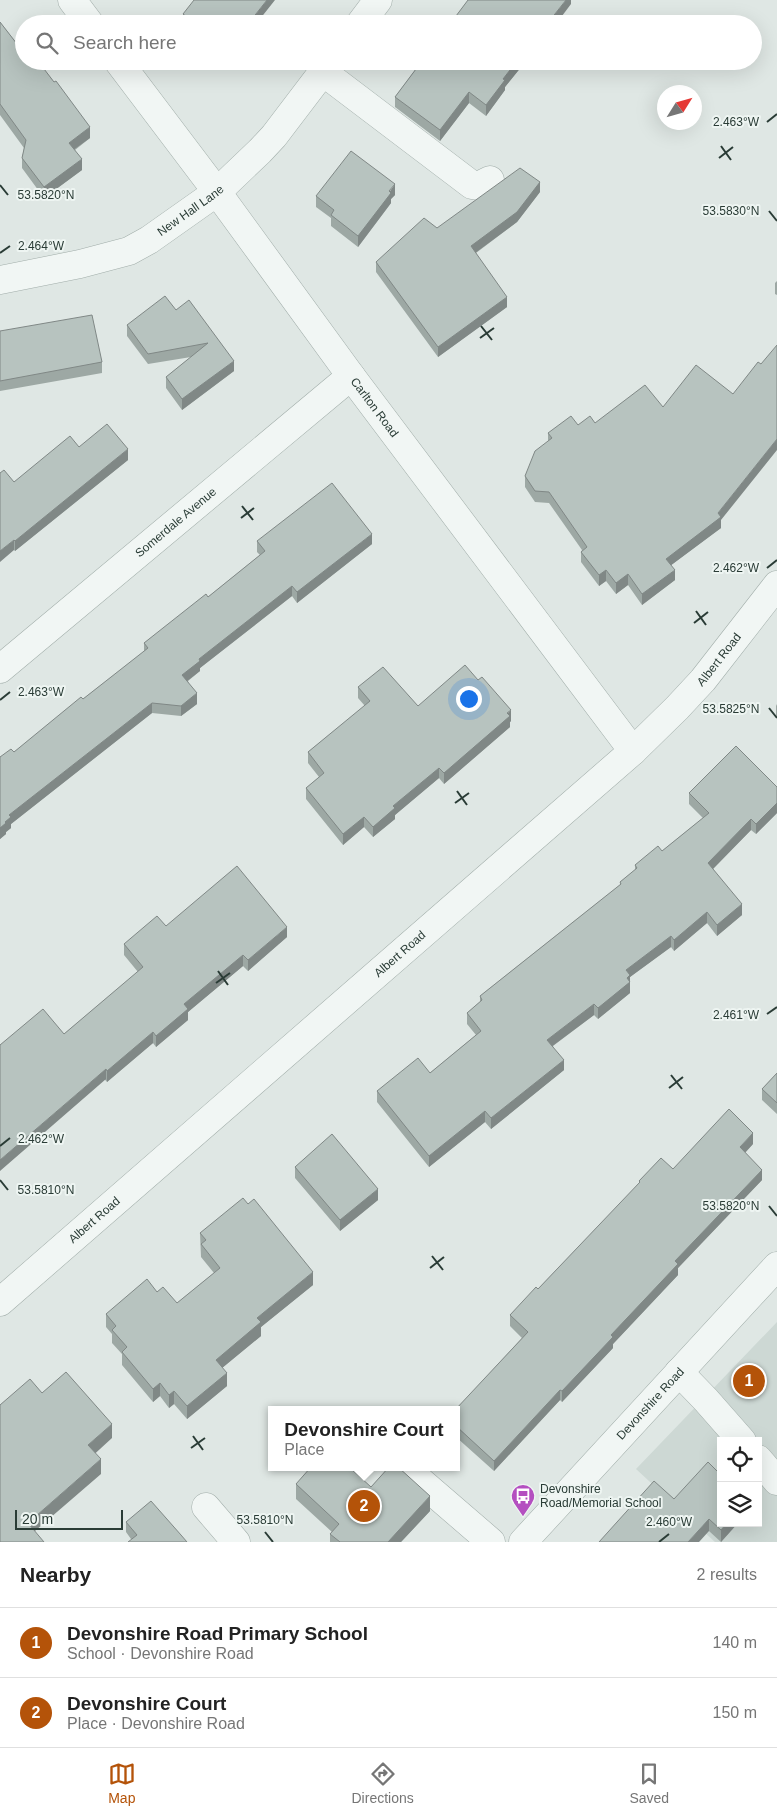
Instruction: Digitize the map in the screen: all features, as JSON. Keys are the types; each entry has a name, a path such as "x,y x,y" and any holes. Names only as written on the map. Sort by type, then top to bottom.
{"street":[{"path":"72,0 83,15"},
{"path":"367,15 378,0"},
{"name":"Carlton Road","path":"125,70 217,192 351,376 633,751"},
{"name":"New Hall Lane","path":"0,280 80,264 129,251 149,240 217,192 274,136 325,70"},
{"path":"331,70 472,185 478,186 490,180"},
{"name":"Somerdale Avenue","path":"0,669 351,376"},
{"name":"Albert Road","path":"0,1302 633,751 703,680 777,585"},
{"name":"Devonshire Road","path":"523,1542 777,1266"},
{"path":"679,1372 738,1437"},
{"path":"762,1463 777,1480"},
{"path":"409,1471 491,1542"},
{"path":"206,1507 236,1542"}],"shaded area":[{"path":"777,1322 777,1542 715,1542 636,1469"}],"building":[{"path":"194,0 267,0 255,15 183,14"},
{"path":"468,0 566,0 554,15 457,15"},
{"path":"0,22 15,41 15,70 45,70 54,82 56,81 90,127 69,143 82,159 44,187 22,158 26,140 0,104"},
{"path":"415,70 510,70 503,79 505,80 486,105 469,92 440,130 395,97"},
{"path":"351,151 395,184 389,191 391,193 358,236 331,215 334,210 316,196"},
{"path":"520,168 540,182 517,212 471,246 507,297 438,347 376,262 424,218 437,228"},
{"path":"165,296 176,310 189,300 234,361 182,399 166,377 208,343 148,354 127,325"},
{"path":"92,315 102,362 0,381 0,331"},
{"path":"777,345 777,439 718,513 721,517 666,559 675,570 642,594 628,574 616,583 606,570 599,575 581,552 587,547 549,492 535,491 525,476 535,451 552,438 548,433 571,416 578,425 590,416 595,423 645,385 663,407 696,365 733,394 758,362 761,364"},
{"path":"107,424 128,449 15,541 0,551 0,473 4,470 14,482 70,436 79,447"},
{"path":"332,483 372,534 297,592 292,586 199,659 200,661 182,675 197,693 181,706 152,703 9,815 11,817 0,828 0,757 11,749 14,752 81,697 83,699 148,648 144,643 206,594 208,597 265,551 257,541"},
{"path":"465,665 478,680 482,677 511,710 507,713 510,716 444,773 439,768 393,806 395,808 373,827 364,817 343,834 306,788 324,773 308,752 370,701 358,687 383,667 418,706"},
{"path":"736,746 777,787 777,803 756,824 751,819 708,863 742,904 717,925 707,912 674,940 671,936 626,970 630,975 627,978 630,982 598,1008 594,1004 547,1040 564,1060 491,1118 485,1111 429,1156 377,1091 418,1058 430,1073 481,1031 467,1013 482,1000 480,996 621,884 620,882 637,868 635,865 658,846 662,851 709,813 689,793"},
{"path":"237,866 287,927 248,960 243,955 184,1004 188,1009 156,1036 153,1032 107,1071 106,1069 0,1160 0,1045 43,1009 64,1034 143,967 124,944 157,916 166,926"},
{"path":"777,1073 777,1103 762,1089"},
{"path":"729,1109 753,1133 740,1147 762,1170 675,1261 678,1264 611,1335 613,1337 562,1391 560,1390 494,1461 460,1430 459,1406 528,1332 510,1315 536,1287 538,1289 661,1158 673,1169"},
{"path":"332,1134 378,1189 340,1220 295,1167"},
{"path":"243,1198 248,1204 254,1199 313,1272 257,1318 261,1322 216,1360 227,1373 187,1406 174,1391 169,1395 160,1383 153,1389 122,1352 127,1347 112,1330 116,1326 106,1314 147,1279 157,1292 163,1287 177,1303 220,1268 201,1244 206,1240 200,1233"},
{"path":"66,1372 112,1424 88,1445 101,1459 28,1523 44,1542 0,1542 0,1405 30,1379 42,1393"},
{"path":"708,1462 717,1471 717,1526 709,1519 688,1542 599,1542 654,1481 674,1499"},
{"path":"307,1471 353,1471 371,1487 385,1471 402,1471 430,1496 388,1542 340,1542 330,1534 339,1524 296,1484"},
{"path":"151,1501 187,1542 128,1542 137,1535 126,1522"}],"place":[{"name":"Devonshire Road Primary School","path":"749,1381"},
{"name":"Devonshire Court","path":"364,1506"},
{"name":"Devonshire Road/Memorial School","path":"523,1517"}]}
